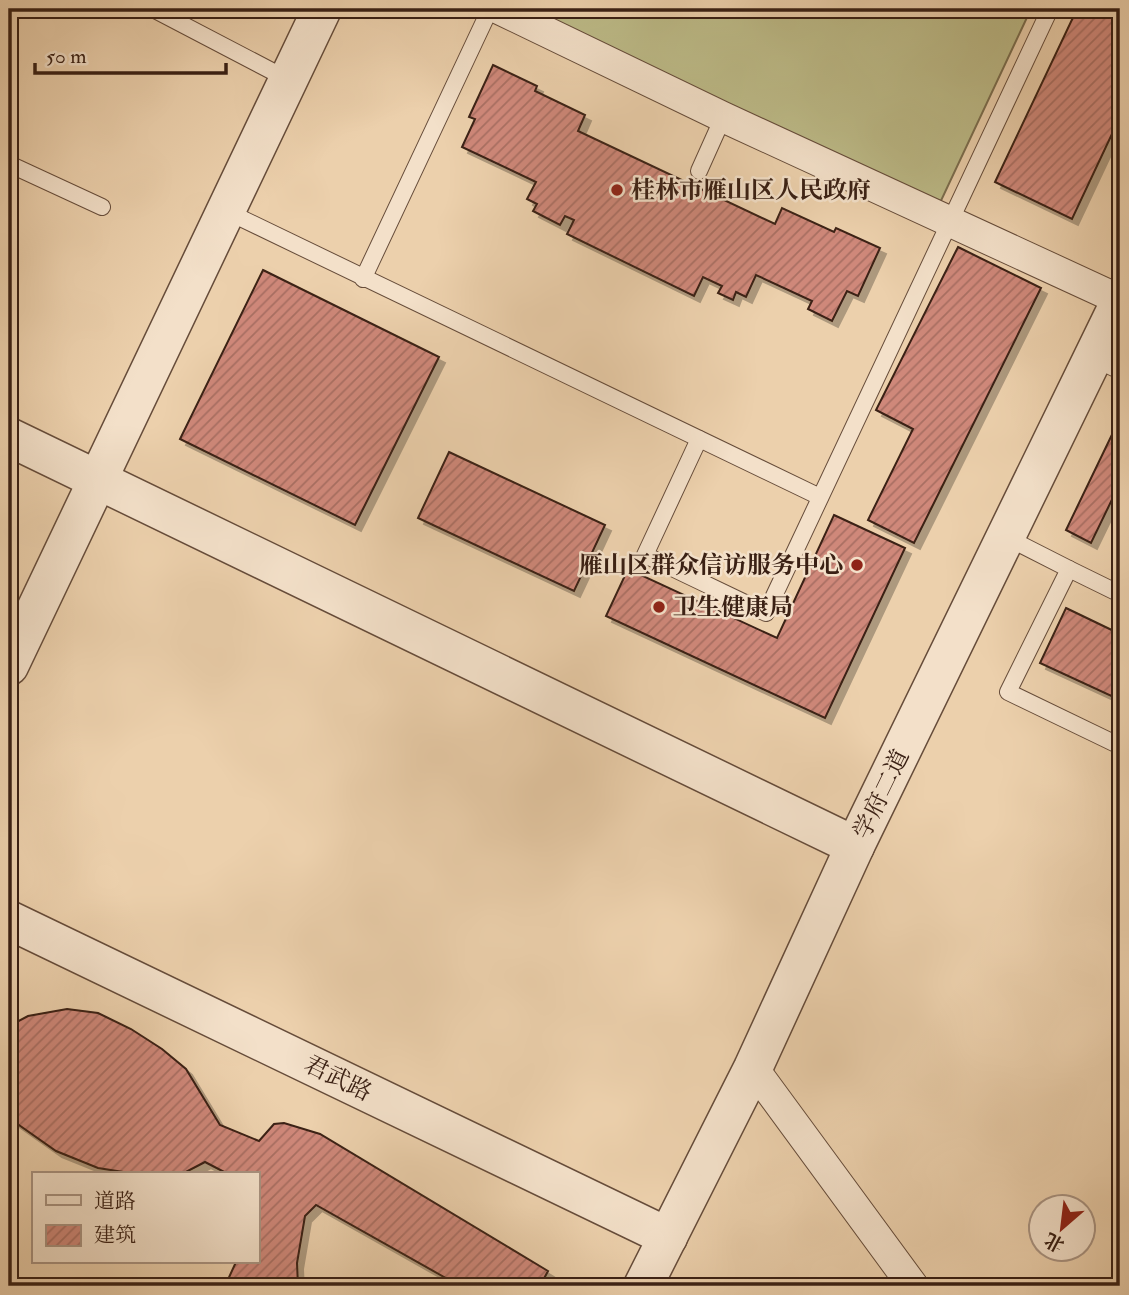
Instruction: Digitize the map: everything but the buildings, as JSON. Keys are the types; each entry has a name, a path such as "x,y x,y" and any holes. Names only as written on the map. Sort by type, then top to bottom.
{"street":[{"path":"9,666 322,9"},
{"path":"499,9 726,111 949,221 1120,301"},
{"name":"学府二道","path":"643,1286 753,1068 855,846 1006,537 1107,365 1120,301"},
{"path":"9,437 855,846"},
{"name":"君武路","path":"9,920 668,1237"},
{"path":"753,1068 913,1286"}],"lane":[{"path":"153,9 287,79"},
{"path":"363,279 490,9"},
{"path":"699,439 645,555 766,613 1050,9"},
{"path":"699,171 726,111"},
{"path":"9,164 102,207"},
{"path":"226,211 820,497"},
{"path":"1006,537 1120,594"},
{"path":"1069,569 1008,692 1120,746"}],"shaded area":[{"path":"531,9 1031,9 939,205"}],"place":[{"name":"桂林市雁山区人民政府","path":"617,190"},
{"name":"雁山区群众信访服务中心","path":"857,565"},
{"name":"卫生健康局","path":"659,607"}]}
